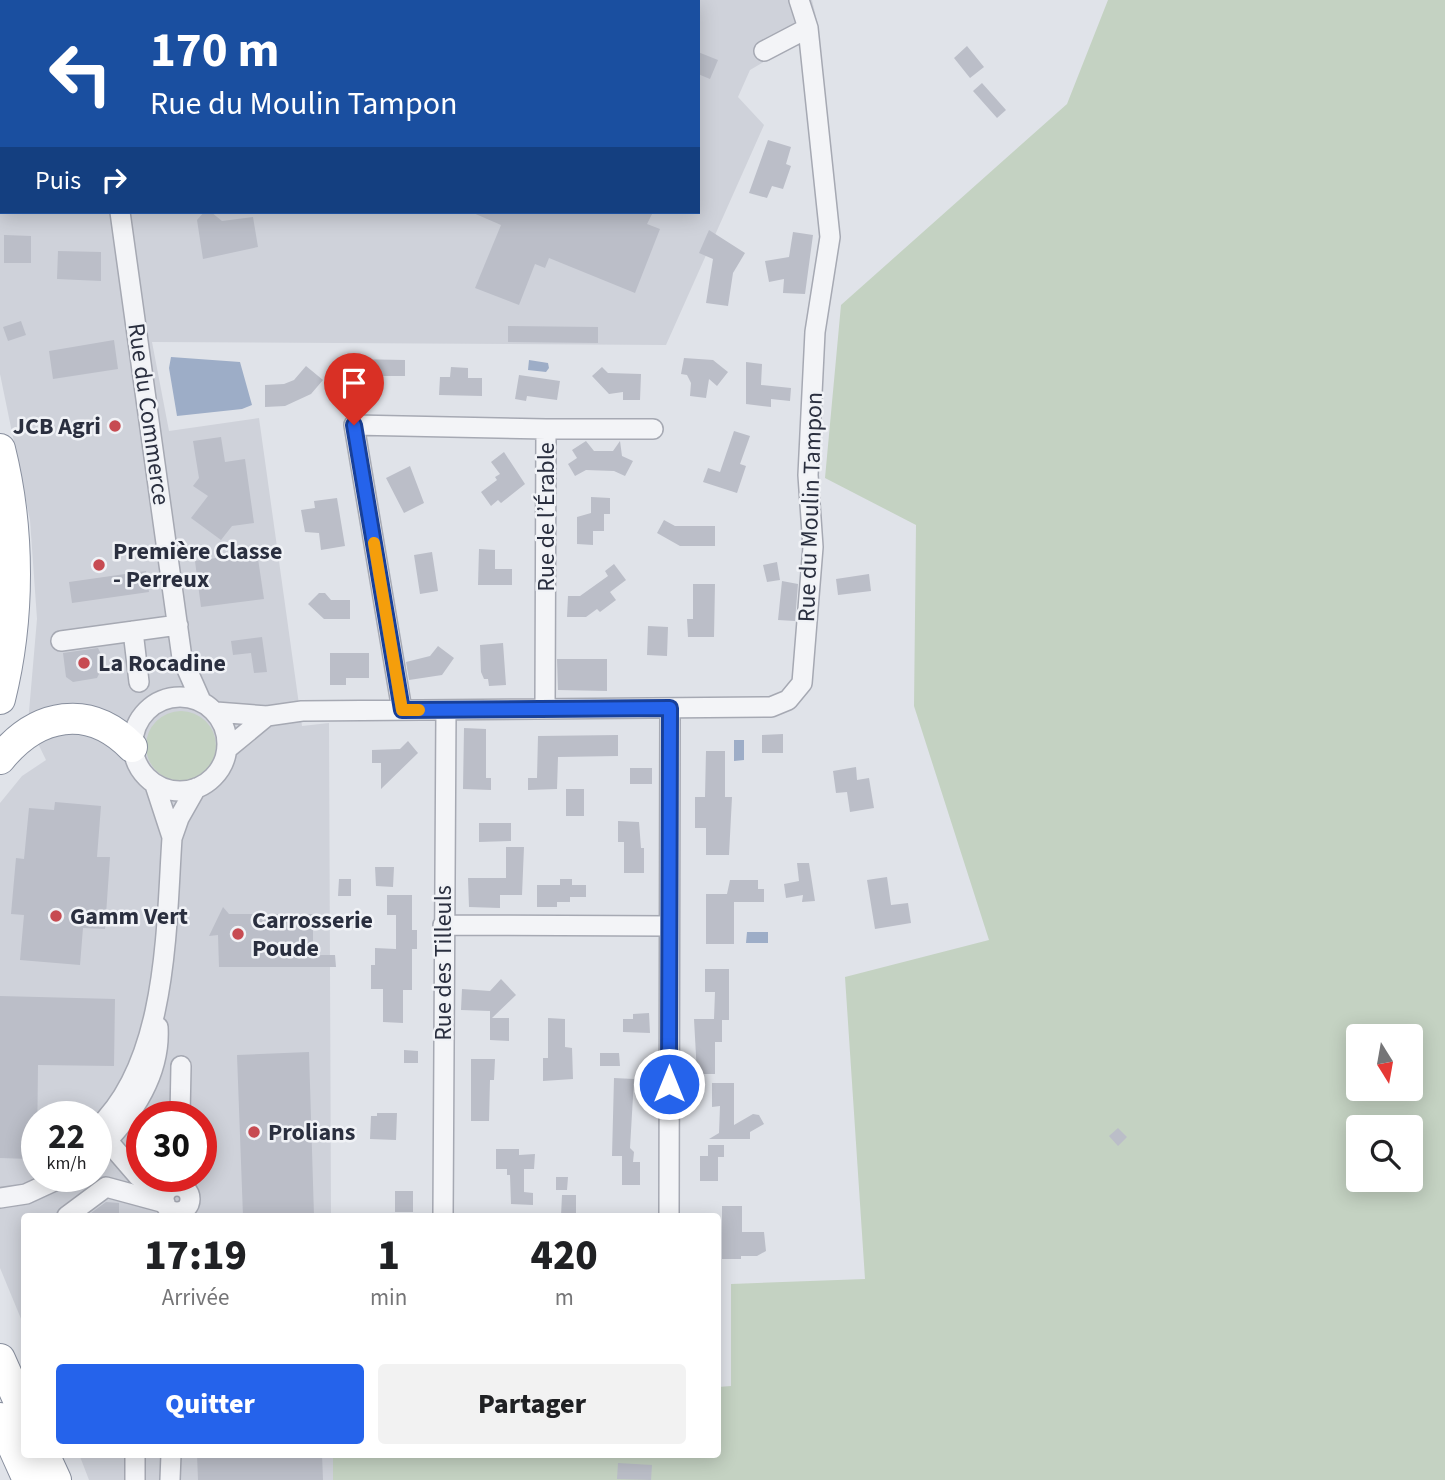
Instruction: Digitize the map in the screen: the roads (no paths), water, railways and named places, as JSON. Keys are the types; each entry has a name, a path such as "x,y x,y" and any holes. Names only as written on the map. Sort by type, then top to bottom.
{"highway":[{"path":"0,449 10,500 14,573 10,647 0,699"},
{"path":"0,553 3,589 0,636"},
{"path":"0,759 24,736 70,718 84,717 109,727 132,747"},
{"path":"0,1359 21,1406"},
{"path":"0,1418 29,1480"},
{"path":"0,1449 14,1480"},
{"path":"46,1458 56,1480"}],"street":[{"name":"Rue du Moulin Tampon","path":"208,707 267,716 302,712 402,710 771,707 788,700 802,683 813,547 807,475 815,332 830,237 808,28 799,0"},
{"path":"764,51 808,28"},
{"name":"Rue du Commerce","path":"120,214 182,658 208,707"},
{"name":"Rue de l’Érable","path":"402,710 354,425 547,429 545,709"},
{"path":"547,429 653,429"},
{"path":"61,641 178,625"},
{"path":"133,631 139,681"},
{"name":"Rue du Commerce","path":"166,698 182,658"},
{"path":"112,1127 135,1107 146,1085 157,1045 156,1012 172,838 178,818 196,788 217,773 227,749 227,736 208,707 183,696 166,698 140,717 132,747 139,769 155,785 172,838"},
{"path":"669,1213 670,708"},
{"name":"Rue des Tilleuls","path":"443,1213 446,710"},
{"path":"227,749 267,716"},
{"path":"155,785 176,791 196,788"},
{"path":"443,925 669,926"},
{"path":"180,1101 181,1066"},
{"path":"112,1151 138,1176 173,1197"},
{"path":"0,1197 21,1184"},
{"path":"71,1213 106,1187 173,1197"},
{"path":"0,1197 30,1192"},
{"path":"135,1458 135,1480"},
{"path":"170,1480 171,1458"}],"water":[{"path":"171,357 240,362 252,405 242,409 177,416 169,368"},
{"path":"529,360 548,363 549,368 546,372 528,370"},
{"path":"734,740 744,740 744,760 734,761"},
{"path":"747,932 768,932 768,943 746,943"}],"place":[{"name":"JCB Agri","path":"115,426"},
{"name":"Première Classe - Perreux","path":"99,565"},
{"name":"La Rocadine","path":"84,663"},
{"name":"Gamm Vert","path":"56,916"},
{"name":"Carrosserie Poude","path":"238,934"},
{"name":"Prolians","path":"254,1132"}]}
